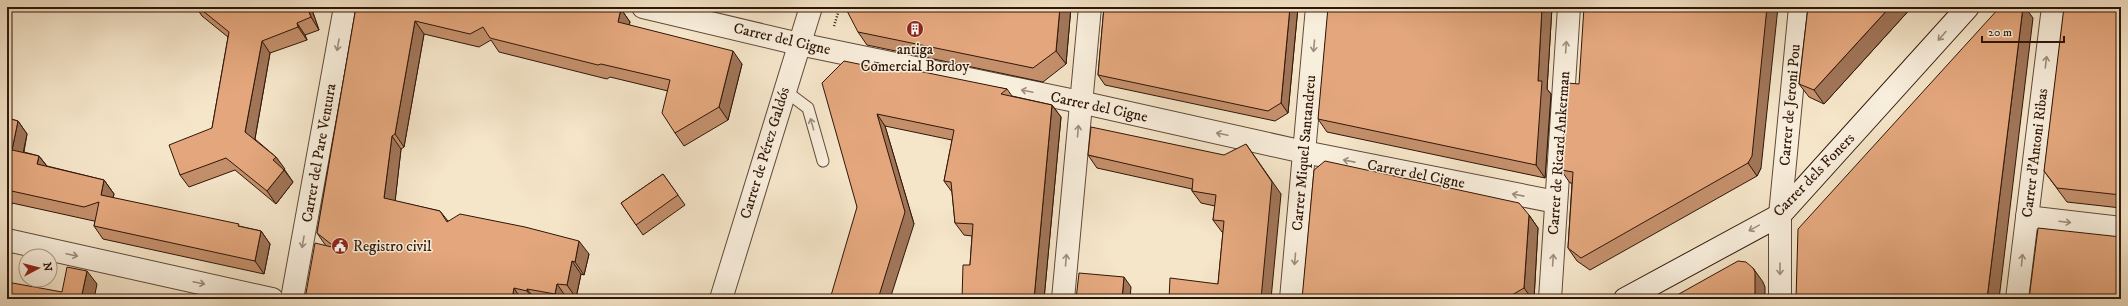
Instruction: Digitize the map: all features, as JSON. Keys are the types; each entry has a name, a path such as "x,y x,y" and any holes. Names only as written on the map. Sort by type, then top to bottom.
{"street":[{"name":"Carrer del Pare Ventura","path":"292,299 346,7"},
{"name":"Carrer del Cigne","path":"643,7 799,44 1080,102 1304,152 1556,202"},
{"name":"Carrer de Pérez Galdós","path":"720,299 811,7"},
{"path":"1063,299 1080,102 1090,7"},
{"name":"Carrer Miquel Santandreu","path":"1291,299 1317,7"},
{"name":"Carrer de Ricard Ankerman","path":"1550,299 1569,7"},
{"name":"Carrer de Jeroni Pou","path":"1780,299 1780,215 1800,7"},
{"name":"Carrer dels Foners","path":"1625,299 1780,215 1968,7"},
{"name":"Carrer d'Antoni Ribas","path":"2017,299 2053,7"},
{"path":"2027,217 2121,228"},
{"path":"7,240 272,299"}],"lane":[{"path":"784,90 808,108 823,161"}],"building":[{"path":"198,7 249,7 253,10 261,7 307,7 311,17 297,23 298,27 262,41 245,132 276,157 273,160 284,170 267,191 226,158 180,175 169,145 212,128 229,32"},
{"path":"356,7 612,7 621,9 618,22 733,51 719,107 675,133 662,113 670,80 601,64 598,65 490,38 483,27 470,34 415,21 395,134 392,136 384,198 440,211 447,222 460,214 525,227 579,241 575,262 572,261 567,285 557,284 555,294 514,288 512,299 305,299 315,243 336,248 317,233"},
{"path":"845,7 1060,7 1056,51 1033,68 858,32"},
{"path":"1104,7 1290,7 1281,103 1268,111 1098,75"},
{"path":"1328,7 1446,7 1487,11 1488,7 1542,7 1538,81 1542,81 1536,165 1318,119"},
{"path":"1584,7 1767,7 1752,156 1748,163 1581,258 1568,248 1573,172 1561,170 1567,83 1579,84"},
{"path":"1808,7 1890,7 1814,90 1799,84"},
{"path":"2000,7 2023,7 1987,299 1796,299 1798,229"},
{"path":"2064,7 2121,7 2121,195 2057,188 2044,171"},
{"path":"844,61 878,68 874,62 1007,89 1001,94 1052,105 1034,299 962,299 963,265 970,265 973,224 955,223 951,182 944,181 954,130 877,114 905,212 878,299 830,299 857,207 822,83"},
{"path":"7,118 18,121 12,150 39,156 37,164 104,180 101,195 239,224 238,226 261,231 255,261 94,226 99,202 84,207 7,190"},
{"path":"1091,127 1224,155 1246,144 1272,182 1261,299 1169,299 1170,278 1218,284 1224,221 1213,220 1216,195 1192,191 1193,179 1088,155"},
{"path":"1325,161 1519,203 1529,215 1524,288 1505,299 1302,299 1314,170"},
{"path":"663,174 678,195 636,225 621,203"},
{"path":"2038,228 2121,237 2121,299 2029,299"},
{"path":"1738,261 1746,262 1755,272 1755,299 1670,299"},
{"path":"67,267 87,271 81,299 7,299 7,282 18,284 18,288 40,288 62,292"},
{"path":"1079,273 1124,277 1122,299 1076,299"},
{"path":"110,297 119,299 94,299"}],"place":[{"name":"antiga Comercial Bordoy","path":"915,29"},
{"name":"Registro civil","path":"340,246"}]}
